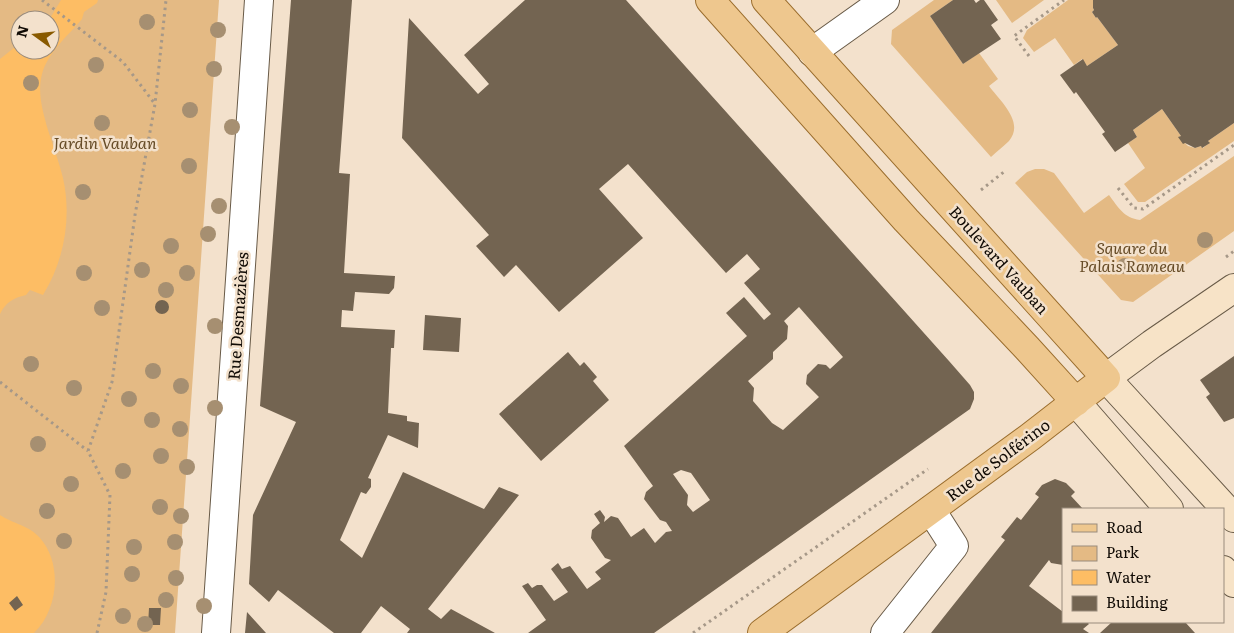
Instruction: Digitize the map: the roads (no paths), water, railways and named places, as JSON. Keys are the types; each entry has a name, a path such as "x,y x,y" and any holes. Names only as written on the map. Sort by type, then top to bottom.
{"main road":[{"path":"710,0 906,220 1076,402 1168,508"},
{"name":"Boulevard Vauban","path":"766,0 1234,518"},
{"name":"Rue de Solférino","path":"762,633 931,510 1152,344 1234,288"},
{"path":"1224,571 1234,583"}],"street":[{"name":"Rue Desmazières","path":"216,633 260,0"},
{"path":"812,52 885,0"},
{"path":"885,633 954,546 931,510"}],"water":[{"path":"61,0 98,0 97,3 84,12 82,19 60,44 60,10 55,10"},
{"path":"10,51 10,60 48,60 42,74 40,95 48,130 63,178 67,208 61,254 43,295 30,290 26,295 10,301 0,314 0,59"},
{"path":"0,515 26,527 36,534 47,549 52,561 55,573 53,600 42,623 34,633 0,633"}],"park label":[{"name":"Jardin Vauban","path":"105,143"},
{"name":"Square du Palais Rameau","path":"1132,257"}]}
